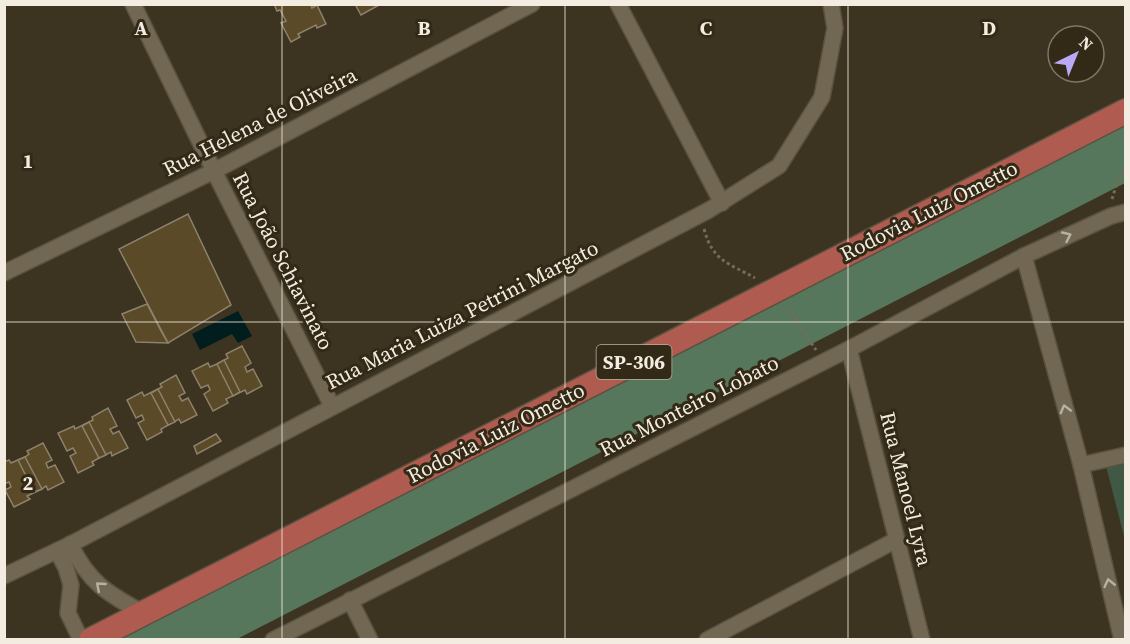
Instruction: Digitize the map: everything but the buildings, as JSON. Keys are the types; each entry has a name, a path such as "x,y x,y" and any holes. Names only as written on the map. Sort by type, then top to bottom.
{"main road":[{"name":"Rodovia Luiz Ometto","path":"91,639 1125,111"}],"street":[{"name":"Rua João Schiavinato","path":"134,4 214,171 332,406"},
{"name":"Rua Helena de Oliveira","path":"4,273 214,171 532,4"},
{"path":"618,4 722,203"},
{"name":"Rua Maria Luiza Petrini Margato","path":"4,576 63,548 722,203 778,166 822,97 835,28 831,4"},
{"name":"Rua Monteiro Lobato","path":"273,639 849,349 1024,256 1111,216 1125,212"},
{"path":"1024,256 1081,465 1122,639"},
{"name":"Rua Manoel Lyra","path":"849,349 922,639"},
{"path":"1081,465 1125,455"},
{"path":"707,639 896,540"},
{"path":"63,548 96,584 143,613"},
{"path":"63,548 71,585 68,613 81,639"},
{"path":"350,600 370,639"}],"path":[{"path":"1112,199 1118,180 1125,169"}],"green space":[{"path":"1125,122 1125,183 237,639 102,640"},
{"path":"1125,461 1125,540 1106,466"}],"water":[{"path":"238,311 252,336 238,343 232,334 200,350 192,334"}]}
